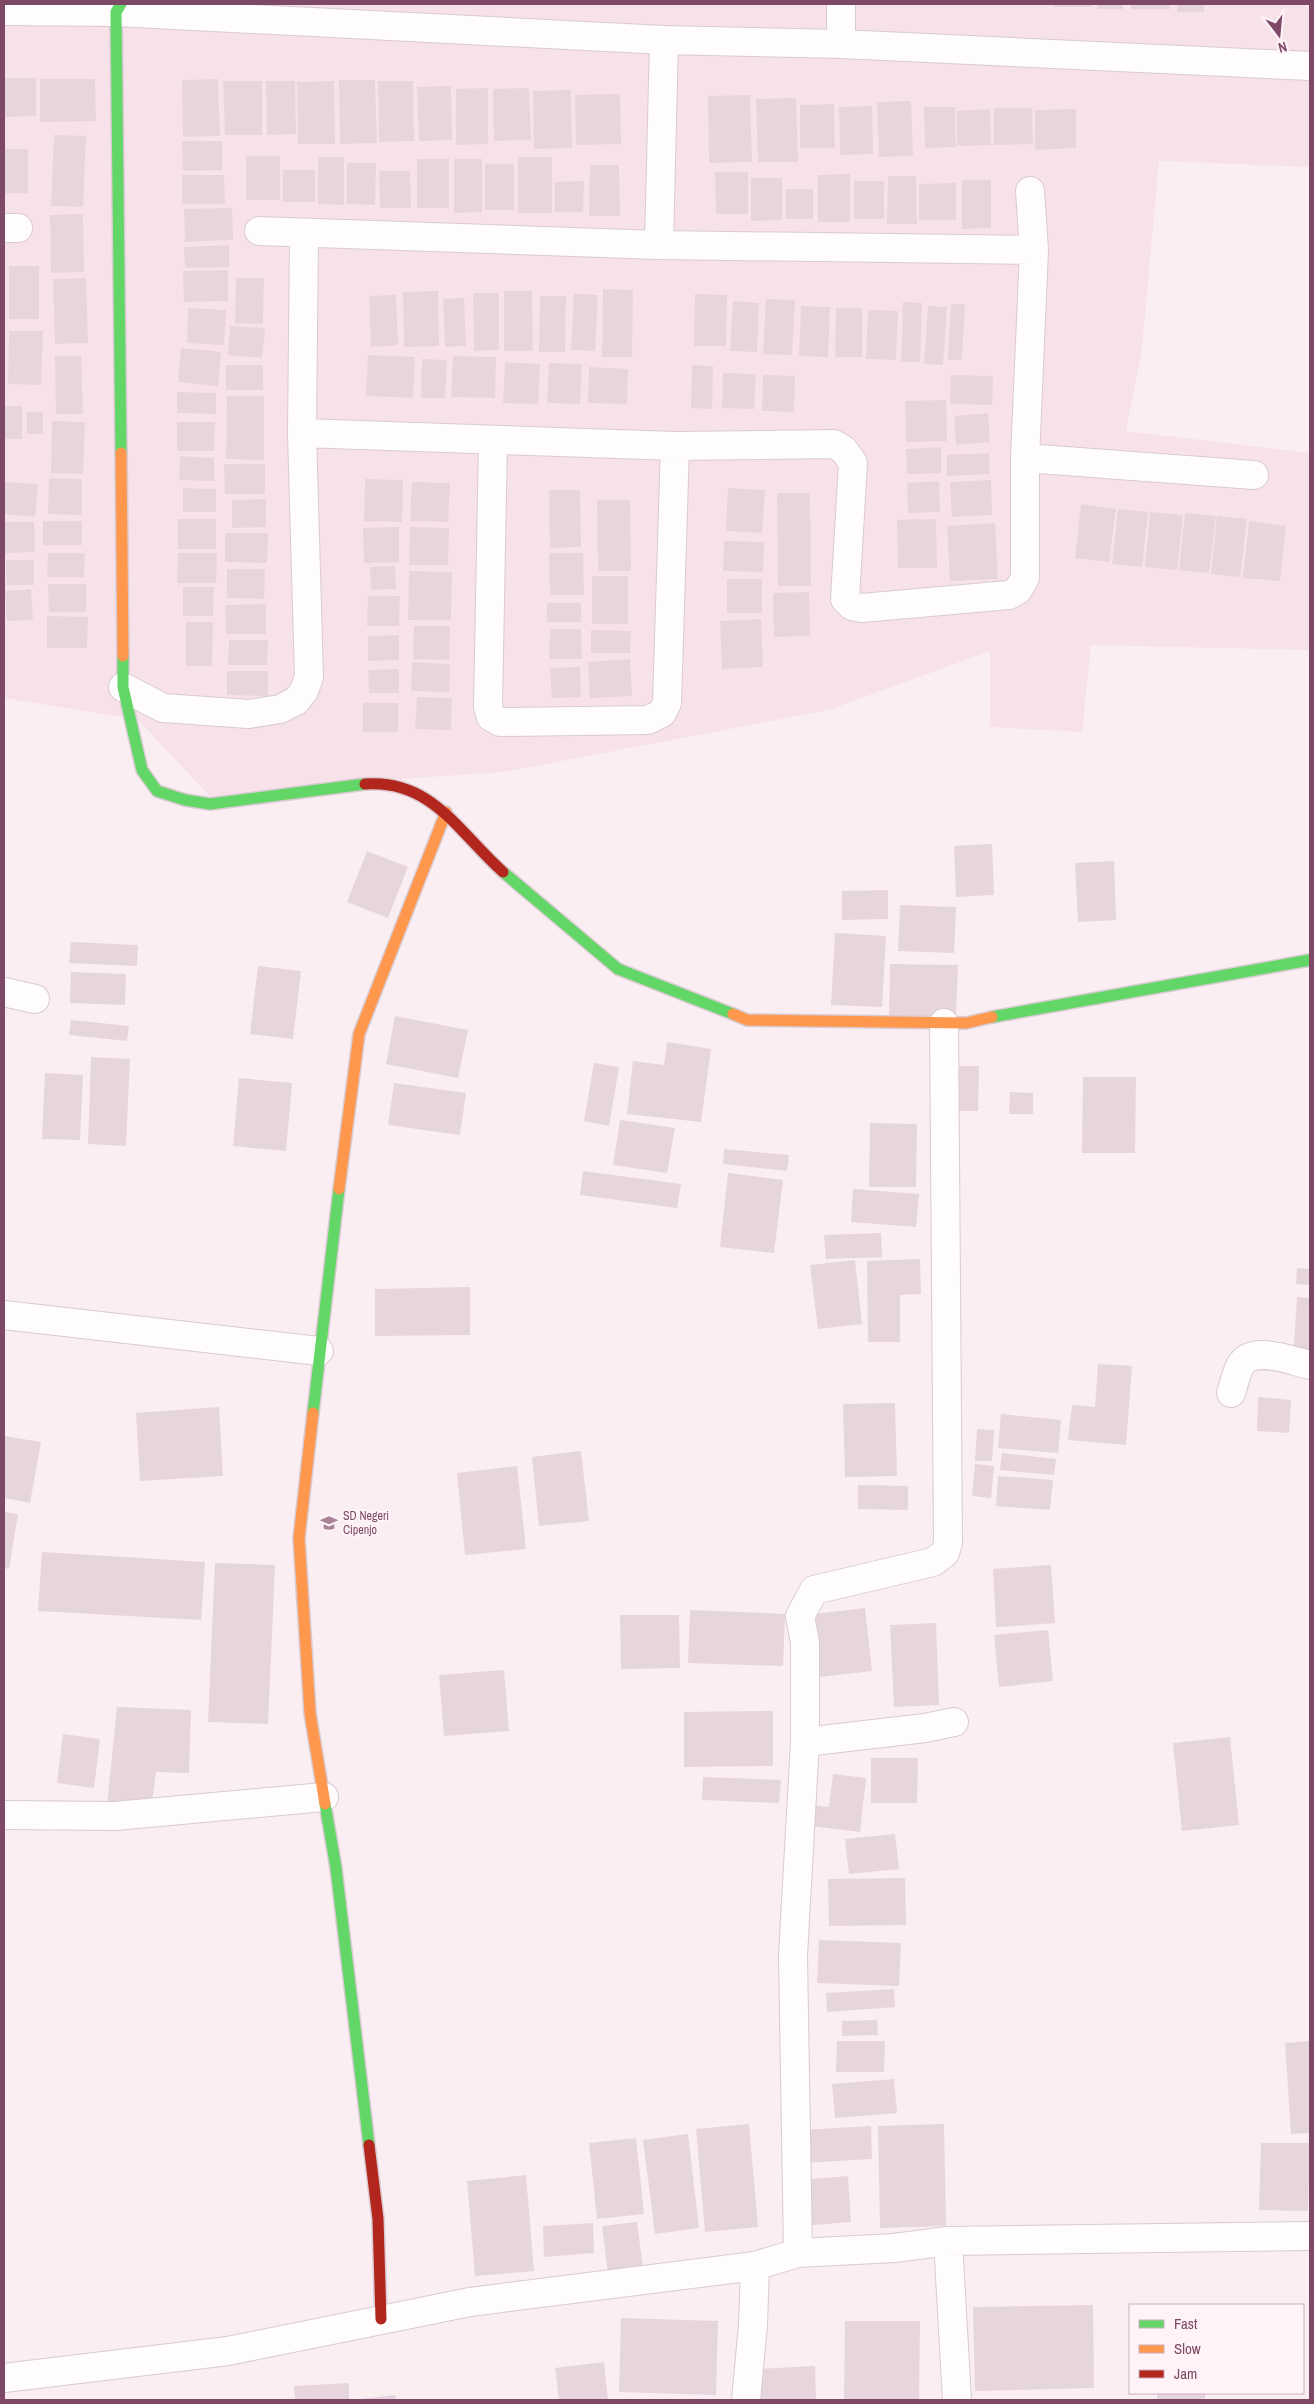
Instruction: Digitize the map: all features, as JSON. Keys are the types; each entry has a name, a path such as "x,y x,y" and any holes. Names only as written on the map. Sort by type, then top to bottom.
{"street":[{"path":"841,4 841,44"},
{"path":"4,11 119,8 664,40 841,44 1310,66"},
{"path":"119,8 123,687 142,770 157,791 185,800 210,804 376,783 403,787 419,794 446,812 481,852 593,950 618,968 747,1020 966,1024 1013,1013 1310,960"},
{"path":"658,245 664,40"},
{"path":"302,433 675,446 834,444 844,450 853,463 845,599 852,606 862,608 1009,595 1018,590 1025,578 1025,458 1034,250 1030,191"},
{"path":"259,231 658,245 1034,250"},
{"path":"123,687 164,708 249,714 280,709 296,701 304,691 309,677 302,433 304,234"},
{"path":"492,441 488,707 491,717 500,722 648,720 662,713 667,703 675,446"},
{"path":"1025,458 1254,475"},
{"path":"381,2319 378,2219 336,1868 310,1713 299,1538 345,1132 359,1034 446,812"},
{"path":"4,992 35,999"},
{"path":"798,2253 792,1955 805,1742 803,1711 805,1643 800,1616 814,1590 933,1562 945,1553 948,1543 944,1023"},
{"path":"4,1315 319,1351"},
{"path":"1231,1393 1240,1366 1247,1357 1260,1354 1310,1365"},
{"path":"805,1742 925,1728 954,1722"},
{"path":"4,1815 115,1816 324,1797"},
{"path":"4,2378 228,2351 470,2302 755,2266 798,2253 894,2248 948,2241 1310,2236"},
{"path":"948,2241 957,2400"},
{"path":"746,2400 753,2325 755,2266"}],"shaded area":[{"path":"4,4 1310,4 1310,167 1159,161 1142,349 1126,431 1310,453 1310,650 1091,645 1082,732 990,727 990,651 829,710 504,772 369,781 221,808 138,720 4,698"}],"building":[{"path":"1054,4 1092,4 1092,7 1054,7"},
{"path":"1097,4 1123,4 1123,9 1097,9"},
{"path":"1131,4 1170,4 1170,9 1131,9"},
{"path":"1177,4 1204,4 1204,12 1177,12"},
{"path":"4,78 36,78 36,116 4,117"},
{"path":"40,79 95,79 96,121 40,122"},
{"path":"218,79 220,136 183,137 182,80"},
{"path":"339,80 375,80 377,143 340,144"},
{"path":"223,81 262,81 262,135 225,135"},
{"path":"266,81 295,81 296,134 267,135"},
{"path":"334,81 335,144 298,144 297,82"},
{"path":"378,81 413,81 414,141 379,142"},
{"path":"451,86 452,140 419,141 417,87"},
{"path":"488,88 488,144 456,145 456,89"},
{"path":"529,88 531,140 494,141 493,89"},
{"path":"571,90 572,148 534,149 533,91"},
{"path":"620,94 621,144 576,145 575,95"},
{"path":"750,95 752,162 709,163 708,96"},
{"path":"796,98 798,162 758,162 756,99"},
{"path":"911,101 913,156 879,157 877,102"},
{"path":"834,104 835,148 800,148 800,105"},
{"path":"872,106 873,154 840,155 839,107"},
{"path":"924,107 955,107 956,147 925,148"},
{"path":"994,108 1032,108 1033,144 994,145"},
{"path":"990,109 991,145 957,146 957,111"},
{"path":"1076,109 1076,148 1035,150 1035,110"},
{"path":"54,135 86,136 83,207 51,206"},
{"path":"182,141 222,141 222,170 183,171"},
{"path":"4,149 28,149 28,193 4,193"},
{"path":"246,156 280,156 280,200 246,200"},
{"path":"318,157 344,157 344,205 318,204"},
{"path":"518,157 552,157 552,213 518,213"},
{"path":"417,159 449,159 449,208 417,208"},
{"path":"454,159 482,159 482,212 454,213"},
{"path":"347,163 376,163 375,205 347,204"},
{"path":"485,164 514,164 514,210 485,210"},
{"path":"590,165 619,165 620,216 589,216"},
{"path":"283,170 315,170 315,202 283,202"},
{"path":"379,171 410,171 411,208 380,208"},
{"path":"715,172 748,172 748,214 716,214"},
{"path":"850,174 850,222 818,222 818,175"},
{"path":"182,175 224,175 225,204 182,204"},
{"path":"888,176 916,176 917,224 887,224"},
{"path":"751,178 782,178 782,220 751,221"},
{"path":"962,180 991,180 991,228 962,229"},
{"path":"584,181 583,212 555,212 555,182"},
{"path":"854,181 884,181 884,219 854,219"},
{"path":"956,183 956,220 919,220 919,184"},
{"path":"786,189 813,189 813,219 786,219"},
{"path":"232,208 233,240 185,242 184,209"},
{"path":"83,214 84,272 51,273 50,215"},
{"path":"229,245 229,267 185,268 184,247"},
{"path":"9,266 39,266 39,319 9,319"},
{"path":"228,270 228,301 184,302 183,271"},
{"path":"86,278 88,343 55,344 53,279"},
{"path":"236,278 264,278 263,324 235,323"},
{"path":"603,289 633,290 632,357 602,357"},
{"path":"438,291 439,346 404,347 403,292"},
{"path":"504,291 532,291 533,351 504,351"},
{"path":"473,293 499,293 499,350 474,351"},
{"path":"574,294 598,295 595,351 571,350"},
{"path":"695,294 727,295 726,346 694,346"},
{"path":"396,295 398,345 371,347 369,296"},
{"path":"540,296 566,296 565,352 539,352"},
{"path":"464,298 466,346 445,347 443,299"},
{"path":"766,299 795,300 792,355 763,354"},
{"path":"733,301 759,303 757,352 730,351"},
{"path":"903,302 922,303 920,362 901,362"},
{"path":"951,304 965,304 962,360 948,360"},
{"path":"801,306 830,307 828,357 799,356"},
{"path":"928,306 947,307 943,365 924,364"},
{"path":"188,308 226,310 224,345 187,343"},
{"path":"836,308 862,308 862,357 835,357"},
{"path":"868,310 898,311 896,360 866,359"},
{"path":"230,326 265,328 262,358 228,355"},
{"path":"9,331 43,331 41,385 8,384"},
{"path":"181,348 221,352 218,386 178,382"},
{"path":"368,355 415,357 413,398 366,396"},
{"path":"55,356 81,356 83,414 56,414"},
{"path":"453,356 496,357 495,398 451,397"},
{"path":"422,359 447,360 445,398 421,398"},
{"path":"505,362 540,364 538,404 503,403"},
{"path":"549,363 582,364 580,404 547,403"},
{"path":"226,365 263,365 263,390 226,390"},
{"path":"692,365 713,366 712,409 691,408"},
{"path":"589,367 628,369 627,404 588,403"},
{"path":"723,373 756,374 754,409 722,408"},
{"path":"763,375 795,376 794,412 762,411"},
{"path":"951,375 993,376 992,405 950,404"},
{"path":"177,392 216,393 216,414 177,413"},
{"path":"227,396 264,396 264,460 226,459"},
{"path":"946,400 947,441 906,442 905,401"},
{"path":"4,406 22,406 22,439 4,439"},
{"path":"27,412 43,412 43,434 27,434"},
{"path":"988,413 990,442 956,445 954,416"},
{"path":"52,421 85,422 83,474 51,473"},
{"path":"177,422 215,422 214,451 177,451"},
{"path":"941,447 941,473 907,474 906,449"},
{"path":"989,453 990,474 947,476 947,455"},
{"path":"180,456 214,458 214,481 179,480"},
{"path":"224,464 265,464 265,494 225,494"},
{"path":"49,478 82,479 82,515 48,514"},
{"path":"365,479 403,480 402,522 364,521"},
{"path":"991,480 992,515 952,517 950,482"},
{"path":"939,481 940,512 908,513 907,483"},
{"path":"4,482 38,484 35,517 4,514"},
{"path":"412,482 450,483 448,522 410,521"},
{"path":"183,488 216,489 216,512 183,512"},
{"path":"728,488 765,490 762,533 726,531"},
{"path":"549,490 580,490 581,547 550,548"},
{"path":"777,493 810,493 811,586 778,586"},
{"path":"266,499 266,527 232,528 232,500"},
{"path":"597,500 630,500 631,571 598,571"},
{"path":"1081,504 1116,509 1109,562 1075,558"},
{"path":"1118,509 1148,512 1142,567 1112,564"},
{"path":"1150,512 1183,515 1177,570 1145,567"},
{"path":"1185,513 1216,516 1209,573 1179,570"},
{"path":"1217,516 1247,519 1240,577 1211,574"},
{"path":"178,519 216,519 216,549 178,549"},
{"path":"936,519 937,568 898,568 897,520"},
{"path":"43,521 82,521 82,545 43,545"},
{"path":"1249,521 1286,526 1280,581 1243,578"},
{"path":"5,522 34,522 35,552 4,553"},
{"path":"995,523 998,579 950,581 947,526"},
{"path":"399,527 399,562 364,563 363,528"},
{"path":"410,527 449,528 448,565 409,565"},
{"path":"225,533 268,533 267,563 225,562"},
{"path":"724,541 764,542 763,572 723,571"},
{"path":"48,553 85,553 84,577 47,577"},
{"path":"178,553 217,553 216,583 177,583"},
{"path":"549,553 583,553 584,595 550,595"},
{"path":"6,560 34,560 34,585 7,585"},
{"path":"395,566 396,589 371,590 370,567"},
{"path":"227,569 265,569 264,599 227,598"},
{"path":"409,571 452,572 451,620 408,620"},
{"path":"592,576 628,576 628,624 592,624"},
{"path":"727,579 762,579 762,613 727,613"},
{"path":"48,584 86,584 86,612 49,612"},
{"path":"183,587 214,587 213,616 183,616"},
{"path":"31,589 33,620 7,621 5,591"},
{"path":"809,592 810,636 774,637 773,593"},
{"path":"368,596 400,596 399,626 367,626"},
{"path":"547,603 581,603 581,622 547,622"},
{"path":"266,604 266,634 226,634 225,605"},
{"path":"47,616 88,617 87,648 47,648"},
{"path":"761,619 763,667 722,669 720,621"},
{"path":"186,622 213,622 212,666 186,666"},
{"path":"414,626 450,626 449,660 413,659"},
{"path":"550,629 581,629 582,659 549,659"},
{"path":"591,630 631,631 630,653 591,653"},
{"path":"399,635 399,660 368,661 368,636"},
{"path":"229,640 268,640 267,665 228,665"},
{"path":"630,659 632,696 590,698 588,662"},
{"path":"412,662 450,664 449,692 411,691"},
{"path":"580,667 581,697 552,698 550,668"},
{"path":"399,669 399,693 369,693 368,670"},
{"path":"227,671 268,671 268,696 227,695"},
{"path":"417,697 452,698 451,730 415,729"},
{"path":"363,703 398,703 398,732 363,732"},
{"path":"992,844 994,895 956,897 954,846"},
{"path":"367,851 408,867 388,918 347,902"},
{"path":"1114,861 1116,920 1078,922 1075,863"},
{"path":"888,890 888,919 842,920 842,891"},
{"path":"900,905 956,907 954,953 898,951"},
{"path":"835,933 886,936 882,1007 831,1005"},
{"path":"71,942 138,945 137,966 69,963"},
{"path":"890,964 958,965 956,1017 889,1016"},
{"path":"258,966 301,971 293,1039 250,1034"},
{"path":"71,972 126,974 125,1005 70,1003"},
{"path":"395,1016 468,1030 458,1078 386,1064"},
{"path":"71,1020 129,1026 127,1041 69,1035"},
{"path":"667,1042 711,1049 701,1122 627,1114 633,1061 664,1065"},
{"path":"91,1057 130,1059 126,1146 88,1144"},
{"path":"594,1063 619,1067 609,1126 584,1121"},
{"path":"957,1066 979,1066 978,1111 956,1111"},
{"path":"45,1073 83,1075 80,1140 42,1139"},
{"path":"1083,1077 1136,1077 1135,1153 1082,1153"},
{"path":"239,1078 292,1083 286,1151 233,1146"},
{"path":"394,1083 466,1093 460,1135 388,1125"},
{"path":"1010,1092 1033,1093 1033,1114 1009,1114"},
{"path":"620,1120 675,1128 667,1173 613,1165"},
{"path":"870,1123 917,1124 916,1187 869,1187"},
{"path":"724,1149 789,1155 787,1171 723,1164"},
{"path":"583,1171 681,1184 677,1208 580,1195"},
{"path":"728,1173 783,1180 774,1253 720,1247"},
{"path":"853,1189 919,1194 916,1227 851,1222"},
{"path":"881,1233 882,1257 826,1259 824,1235"},
{"path":"920,1259 921,1294 900,1295 900,1342 868,1342 867,1261"},
{"path":"855,1260 862,1324 818,1329 810,1265"},
{"path":"1297,1268 1310,1269 1310,1285 1296,1284"},
{"path":"470,1287 470,1335 375,1336 375,1289"},
{"path":"1297,1297 1310,1298 1310,1362 1293,1361"},
{"path":"1098,1364 1132,1366 1126,1445 1068,1440 1072,1405 1095,1407"},
{"path":"1258,1397 1291,1400 1289,1433 1257,1431"},
{"path":"895,1403 897,1476 845,1477 843,1404"},
{"path":"219,1407 223,1476 140,1481 136,1413"},
{"path":"1001,1414 1061,1420 1058,1453 998,1448"},
{"path":"977,1429 994,1430 992,1461 975,1461"},
{"path":"4,1436 41,1442 30,1503 4,1498"},
{"path":"581,1451 589,1521 539,1526 532,1457"},
{"path":"1002,1453 1056,1459 1054,1475 1000,1470"},
{"path":"975,1464 994,1466 991,1498 972,1496"},
{"path":"517,1466 526,1549 465,1555 457,1473"},
{"path":"998,1476 1053,1480 1050,1510 996,1506"},
{"path":"858,1485 908,1486 908,1510 858,1509"},
{"path":"4,1512 18,1514 9,1569 4,1568"},
{"path":"42,1552 205,1562 201,1620 38,1611"},
{"path":"215,1563 275,1565 268,1724 208,1722"},
{"path":"1051,1565 1055,1623 996,1627 993,1569"},
{"path":"865,1608 872,1671 820,1677 814,1614"},
{"path":"690,1610 785,1614 783,1666 688,1663"},
{"path":"620,1615 679,1615 680,1668 621,1669"},
{"path":"936,1623 939,1705 894,1707 890,1625"},
{"path":"1048,1630 1053,1681 999,1687 994,1635"},
{"path":"504,1670 509,1731 444,1736 439,1675"},
{"path":"117,1707 191,1710 189,1773 156,1772 151,1809 107,1805"},
{"path":"773,1711 773,1766 684,1767 684,1712"},
{"path":"63,1734 100,1739 94,1788 57,1783"},
{"path":"1230,1737 1239,1825 1182,1831 1173,1743"},
{"path":"871,1758 918,1758 917,1803 871,1803"},
{"path":"833,1774 866,1778 860,1832 810,1826 812,1805 829,1807"},
{"path":"703,1777 781,1780 779,1803 702,1800"},
{"path":"895,1834 899,1869 849,1874 845,1839"},
{"path":"905,1878 906,1925 829,1926 828,1879"},
{"path":"819,1940 901,1943 899,1986 817,1983"},
{"path":"894,1989 895,2007 827,2012 826,1993"},
{"path":"877,2020 878,2035 842,2036 842,2021"},
{"path":"837,2041 885,2041 884,2072 836,2072"},
{"path":"1310,2041 1310,2133 1291,2134 1285,2043"},
{"path":"894,2079 897,2113 835,2118 832,2084"},
{"path":"749,2124 758,2227 705,2232 696,2129"},
{"path":"944,2124 946,2226 880,2228 878,2126"},
{"path":"871,2126 872,2159 804,2163 802,2130"},
{"path":"688,2134 699,2228 655,2234 643,2140"},
{"path":"636,2138 644,2214 597,2219 589,2143"},
{"path":"1261,2143 1310,2143 1308,2211 1259,2210"},
{"path":"526,2175 534,2271 475,2276 467,2181"},
{"path":"848,2176 851,2222 802,2226 799,2180"},
{"path":"637,2222 644,2276 609,2281 602,2226"},
{"path":"593,2223 594,2253 544,2257 543,2226"},
{"path":"1093,2305 1094,2388 975,2391 973,2307"},
{"path":"621,2318 718,2321 716,2395 619,2392"},
{"path":"845,2321 920,2321 919,2400 844,2400"},
{"path":"604,2362 608,2400 559,2400 555,2368"},
{"path":"815,2366 816,2400 758,2400 756,2369"},
{"path":"349,2383 349,2400 295,2400 294,2386"},
{"path":"1157,2394 1205,2394 1205,2400 1157,2400"},
{"path":"395,2395 396,2400 360,2400 360,2399"}],"traffic: fast":[{"path":"121,4 116,12 121,453"},
{"path":"123,656 123,687 142,770 157,791 185,800 210,804 365,784"},
{"path":"503,872 618,969 733,1014"},
{"path":"992,1017 1310,960"},
{"path":"313,1413 339,1189"},
{"path":"325,1804 336,1868 369,2145"}],"traffic: slow":[{"path":"121,453 123,656"},
{"path":"339,1189 359,1034 446,812"},
{"path":"733,1014 747,1020 966,1023 992,1017"},
{"path":"313,1413 299,1538 310,1713 325,1804"}],"traffic: jam":[{"path":"365,784 388,785 409,790 427,799 458,826 503,872"},
{"path":"369,2145 378,2219 381,2319"}],"place":[{"name":"SD Negeri Cipenjo","path":"329,1523"}]}
